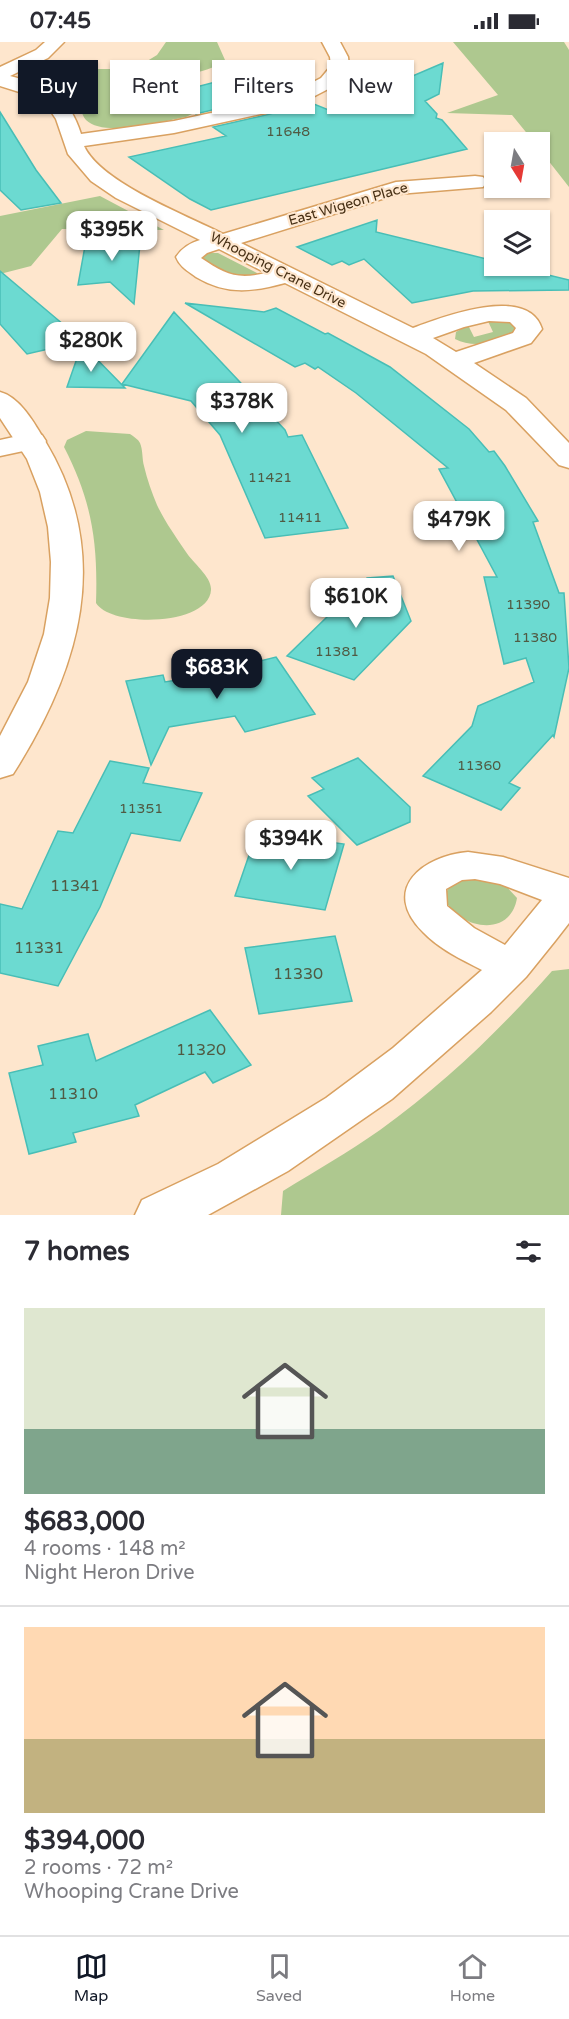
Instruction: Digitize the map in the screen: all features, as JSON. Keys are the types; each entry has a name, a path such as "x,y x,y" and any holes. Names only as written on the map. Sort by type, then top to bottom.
{"street":[{"path":"0,75 42,54 55,42"},
{"path":"73,141 173,127 300,98 326,85 338,72 340,57 331,42"},
{"name":"Whooping Crane Drive","path":"0,80 35,91 57,104 65,117 76,150 85,164 110,185 412,337 455,361 516,404 569,459"},
{"name":"East Wigeon Place","path":"287,275 237,285 215,279 190,262 188,257 190,253 396,188 475,182"},
{"path":"412,337 489,313 519,317 528,325 529,329 522,338 455,361"},
{"path":"0,400 21,424 51,477 60,507 67,564 65,606 50,668 24,727 0,766"},
{"path":"0,448 32,441"},
{"path":"172,1213 318,1129 409,1061 489,990 511,966 565,904 524,878 479,865 448,869 429,881 425,890 425,902 437,922 450,932 511,966"}],"green space":[{"path":"166,42 217,42 225,60 212,60 212,68 200,72 200,60 149,60 157,55"},
{"path":"453,42 564,42 569,50 569,187 550,163 550,132 526,132 512,115 447,113 498,95"},
{"path":"98,69 110,69 110,114 192,114 134,127 106,128 95,125 86,120 82,114 98,114"},
{"path":"100,196 164,230 62,229 31,266 0,274 0,216"},
{"path":"205,253 218,253 257,273 257,276 236,279 202,260 200,256"},
{"path":"487,319 508,320 517,330 510,335 487,343 470,344 455,339 456,332 468,325 474,337 493,332"},
{"path":"86,431 130,434 139,442 143,463 157,505 210,585 211,590 206,602 194,611 178,617 138,619 120,617 105,611 96,603 96,561 91,523 81,486 64,447 67,440"},
{"path":"483,877 506,886 517,898 512,911 504,920 494,924 483,925 460,917 444,898 450,886 459,880"},
{"path":"569,969 569,1215 281,1215 283,1191 356,1146 404,1112 470,1055 552,971"}],"building":[{"path":"443,63 439,94 425,101 437,114 436,118 442,120 467,149 211,210 190,199 129,157 226,136 213,127 270,114 315,114 315,104 327,109 327,114 414,114 414,75"},
{"path":"212,83 212,110 200,113 200,86"},
{"path":"0,112 36,170 61,203 21,210 0,190"},
{"path":"377,220 376,232 484,258 484,276 550,275 569,280 569,290 473,291 412,303 364,259 349,265 342,261 332,265 297,247"},
{"path":"141,234 134,304 110,282 78,285 87,235"},
{"path":"0,271 83,341 27,354 0,324"},
{"path":"185,303 264,312 276,308 325,334 328,333 390,367 469,429 489,452 494,451 505,466 538,521 533,522 559,593 564,593 569,668 554,737 553,735 509,783 520,788 501,810 423,776 472,726 478,706 534,682 526,658 504,664 484,577 497,577 439,469 448,468 356,393 318,367 315,369 305,363 295,367"},
{"path":"174,312 285,430 288,437 302,435 348,528 265,538 220,435 191,401 122,384"},
{"path":"82,344 125,388 67,387"},
{"path":"393,576 411,621 354,680 287,656 367,578"},
{"path":"276,657 315,714 245,732 235,716 169,727 151,765 126,681 163,675 165,682 201,676"},
{"path":"358,758 410,807 410,822 357,845 308,796 324,789 312,778"},
{"path":"110,761 149,768 143,783 202,793 180,841 131,833 100,907 58,986 0,973 0,904 22,909 58,831 73,833"},
{"path":"256,835 292,840 294,837 344,844 325,910 235,896"},
{"path":"335,936 352,1001 259,1014 245,948"},
{"path":"210,1010 251,1065 213,1083 205,1072 135,1105 139,1116 73,1133 76,1142 29,1154 9,1073 43,1065 38,1046 88,1034 96,1061"}]}
